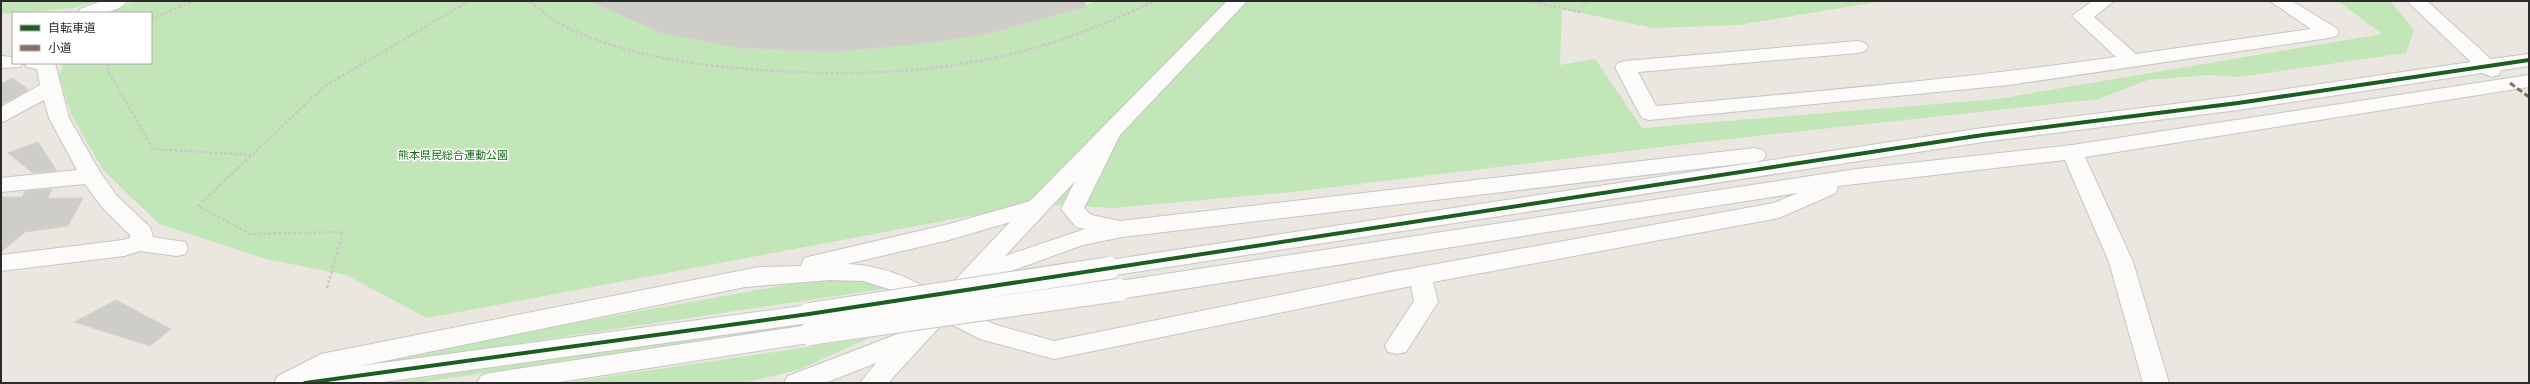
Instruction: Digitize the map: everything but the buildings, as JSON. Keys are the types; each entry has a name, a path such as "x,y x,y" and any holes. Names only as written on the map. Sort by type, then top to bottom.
{"street":[{"path":"89,12 118,1"},
{"path":"873,383 1038,206 1238,1"},
{"path":"2105,1 2082,16 2131,60"},
{"path":"1858,47 1625,66 1649,113 1897,91 2009,79 2329,32 2279,1"},
{"path":"2416,1 2484,65 2519,82"},
{"path":"490,383 1109,268 1983,135 2238,103 2484,65 2529,60"},
{"path":"1,62 12,63"},
{"path":"45,64 59,118 91,176 109,201 142,233 140,242"},
{"path":"305,383 809,324 1119,290 1858,176 2072,152 2519,82"},
{"path":"1,116 52,88"},
{"path":"1110,133 1072,209 1084,221 1120,229"},
{"path":"2072,152 2122,262 2156,383"},
{"path":"972,276 1080,238 1120,229 1775,153 1840,157"},
{"path":"1,185 91,176"},
{"path":"746,279 830,272 863,273 906,286 941,309 989,332 1054,350 1420,276 1678,230 1779,210 1858,176"},
{"path":"287,383 321,364 634,299 746,279 950,232 1038,206"},
{"path":"1,263 124,248 140,242 177,248"},
{"path":"1397,345 1426,302 1420,276"},
{"path":"796,383 852,363 921,333"}],"path":[{"path":"152,19 193,1"},
{"path":"326,288 343,232 251,234 198,206 325,86 468,1"},
{"path":"530,1 563,25 628,48 688,64 779,72 865,74 924,71 991,59 1078,33 1154,1"},
{"path":"1529,1 1579,12 1585,1"},
{"path":"109,64 107,69 153,149 251,155"}],"green space":[{"path":"1,1 96,1 75,8 1,14"},
{"name":"熊本県民総合運動公園","path":"134,1 589,1 661,33 740,48 831,52 910,45 983,35 1099,1 1883,1 1739,25 1653,28 1562,9 1560,65 1595,59 1642,128 1997,99 2382,34 2338,1 2390,1 2414,30 2406,53 2239,77 2208,75 2148,80 2099,99 1711,141 1302,191 1113,208 1034,204 427,318 346,275 266,259 159,224 103,170 71,114 59,76 64,64 152,64 152,12 109,12"},
{"path":"852,278 890,288 354,368 352,363 785,285 823,279"},
{"path":"894,312 417,383 388,383 738,331"},
{"path":"869,338 798,370 743,383 564,383"}],"marked path":[{"path":"2510,83 2529,97"}],"cycle path":[{"path":"305,383 809,314 1983,135 2238,103 2529,60"}]}
